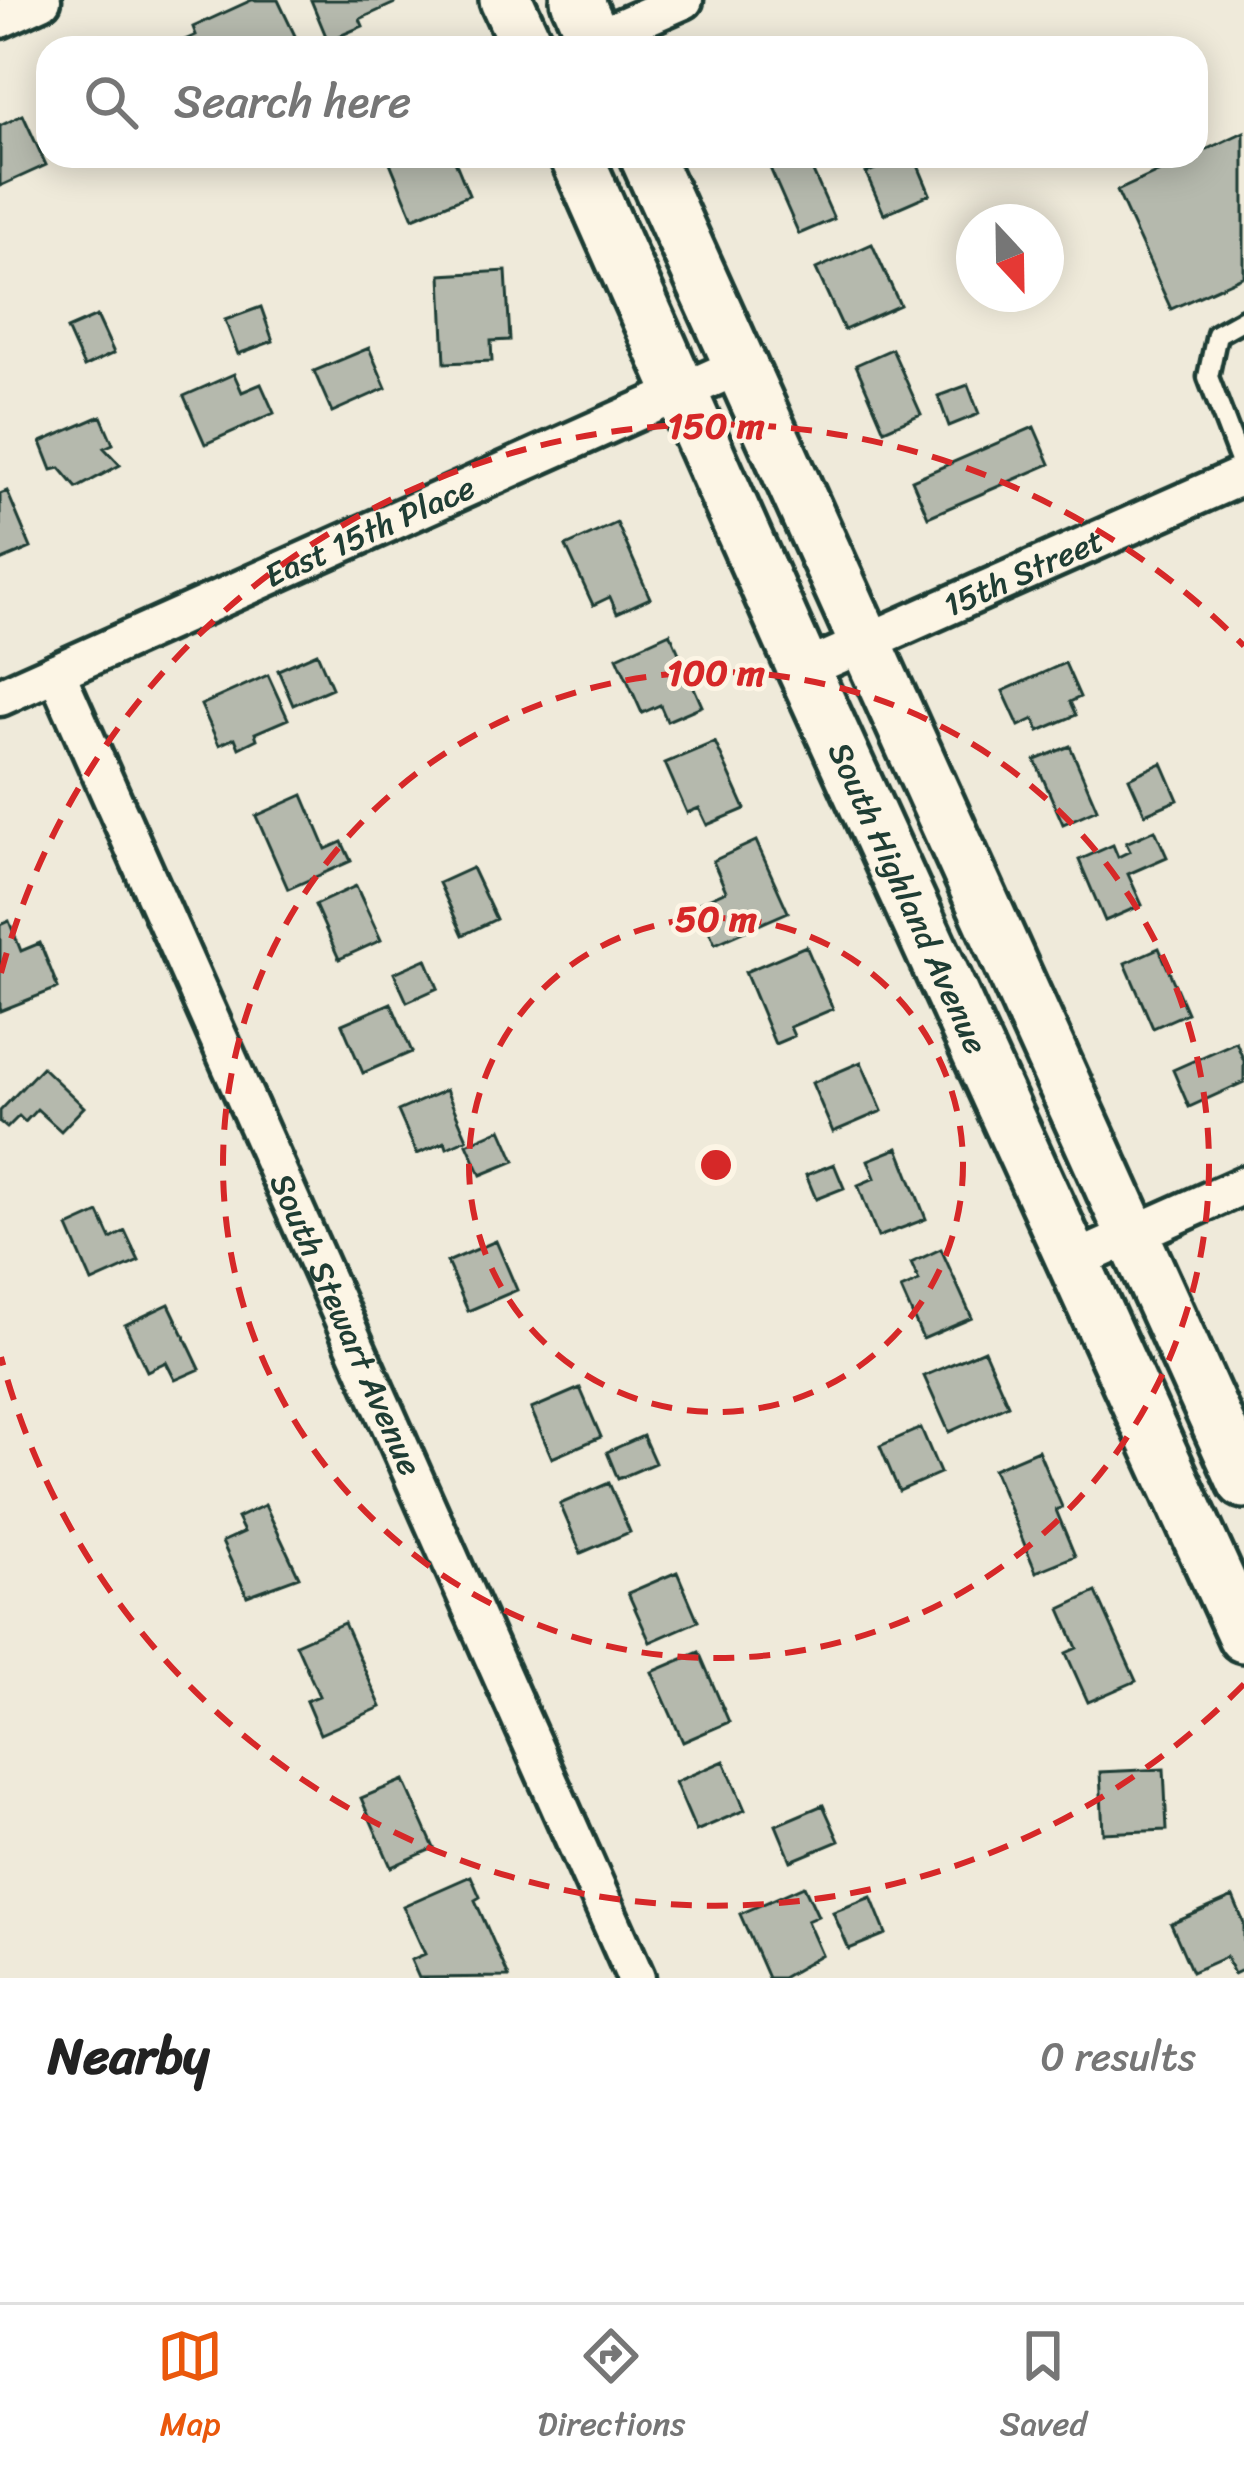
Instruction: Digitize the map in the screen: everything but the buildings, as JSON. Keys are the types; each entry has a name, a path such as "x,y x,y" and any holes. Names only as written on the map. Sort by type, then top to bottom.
{"main road":[{"path":"506,0 522,36"},
{"name":"South Highland Avenue","path":"581,168 1244,1636"},
{"name":"South Highland Avenue","path":"651,168 1244,1481"}],"street":[{"path":"0,19 42,0"},
{"path":"586,34 684,0"},
{"name":"East 15th Place","path":"0,697 739,366"},
{"name":"15th Street","path":"804,670 1244,472"},
{"name":"South Stewart Avenue","path":"56,672 636,1978"},
{"path":"1074,1261 1244,1186"}],"lane":[{"path":"1244,319 1217,334 1208,377 1244,472"}]}
